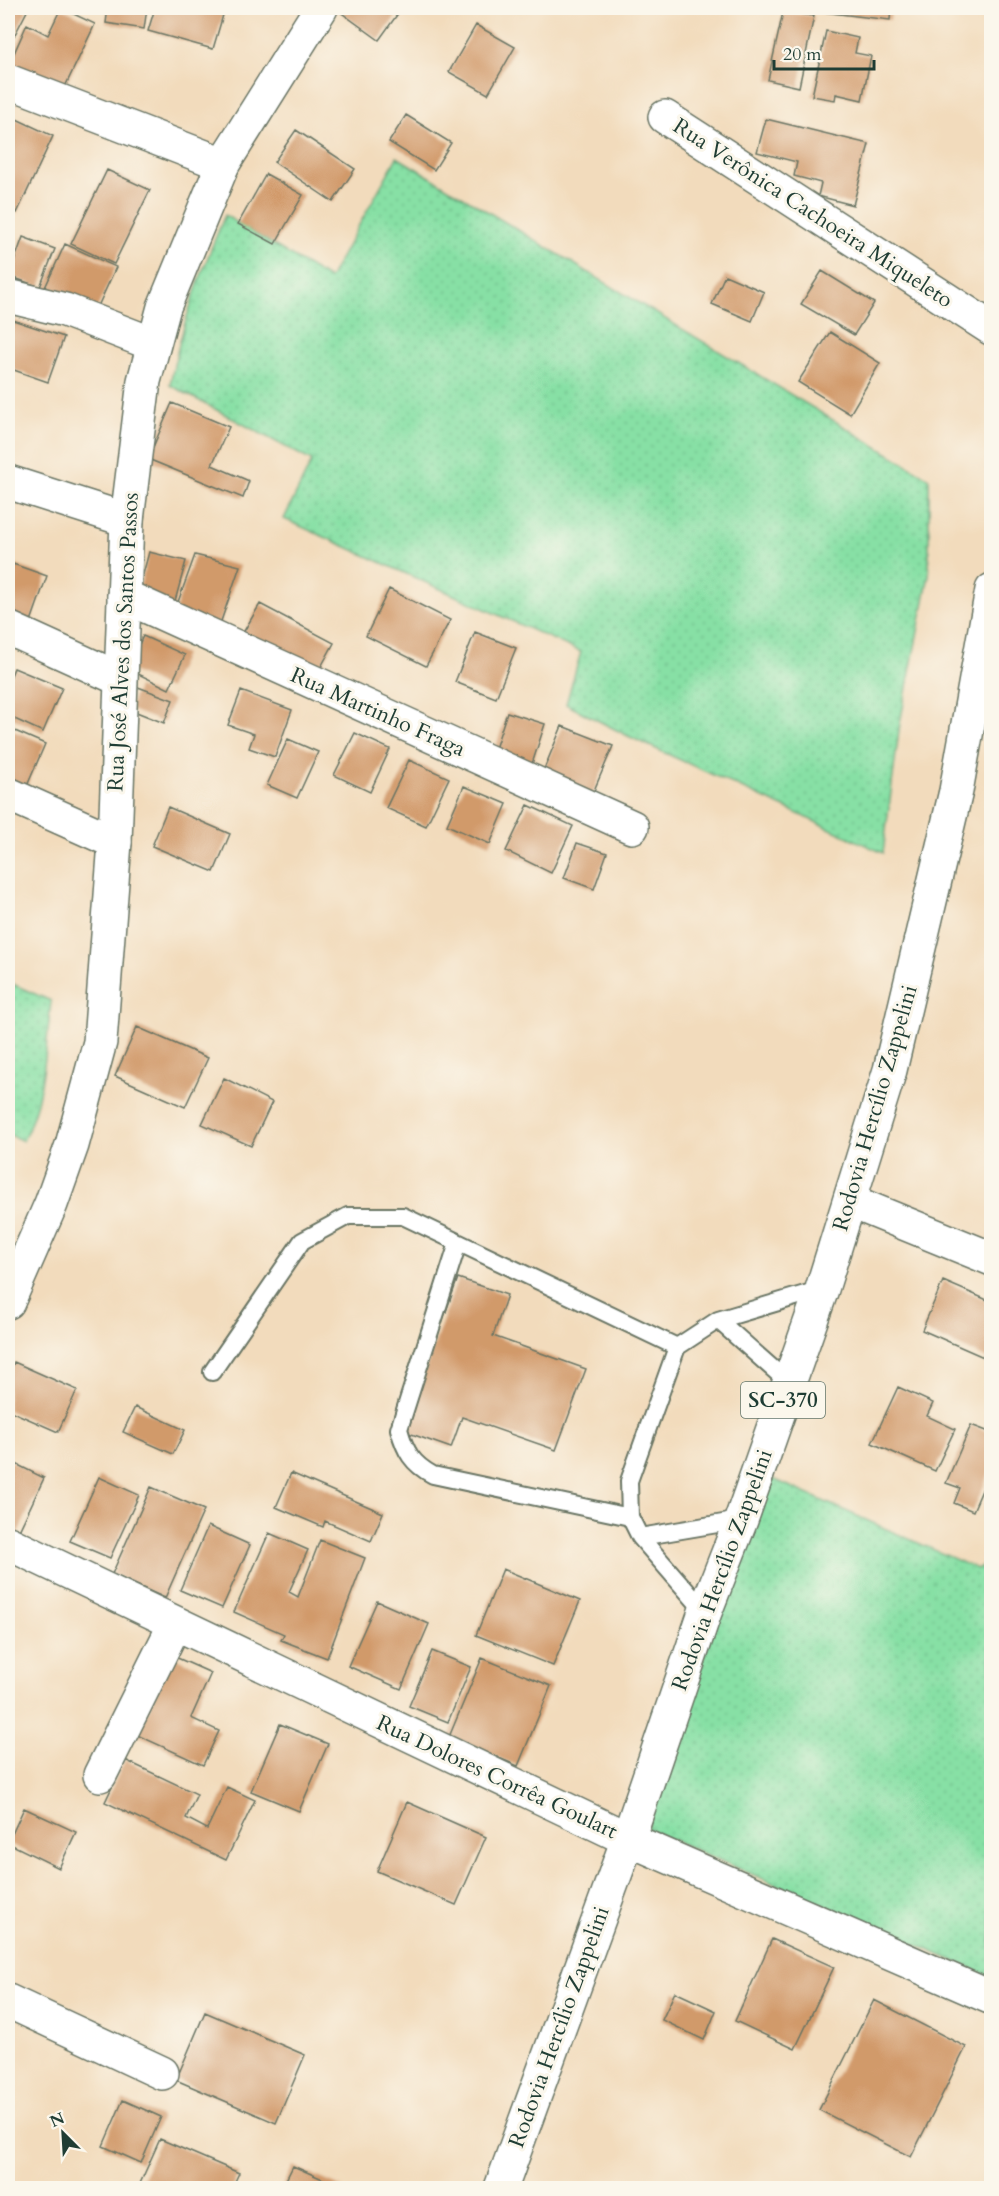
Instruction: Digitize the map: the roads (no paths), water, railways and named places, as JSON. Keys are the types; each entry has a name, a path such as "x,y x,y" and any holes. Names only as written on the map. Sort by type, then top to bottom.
{"street":[{"name":"Rua José Alves dos Santos Passos","path":"8,1302 51,1204 86,1102 100,1042 115,842 127,520 144,381 153,344 182,257 223,164 321,8"},
{"path":"8,81 223,164"},
{"name":"Rua Verônica Cachoeira Miqueleto","path":"665,117 992,329"},
{"path":"8,296 65,310 153,344"},
{"path":"8,482 127,520"},
{"name":"Rodovia Hercílio Zappelini","path":"501,2188 628,1839 705,1612 741,1520 822,1290 850,1201 890,1070 956,791 992,590"},
{"name":"Rua Martinho Fraga","path":"124,596 632,827"},
{"path":"8,628 120,679"},
{"path":"8,794 115,842"},
{"path":"850,1201 992,1259"},
{"name":"Rua Dolores Corrêa Goulart","path":"8,1543 628,1839 992,1998"},
{"path":"100,1775 175,1624"},
{"path":"8,2001 162,2073"}],"lane":[{"path":"212,1372 302,1241 348,1216 403,1216 677,1347"},
{"path":"458,1243 399,1429 405,1449 417,1467 433,1475 630,1517"},
{"path":"705,1612 640,1537 630,1517 629,1481 677,1347 718,1320 822,1290"},
{"path":"718,1320 789,1383"},
{"path":"640,1537 741,1520"}]}
